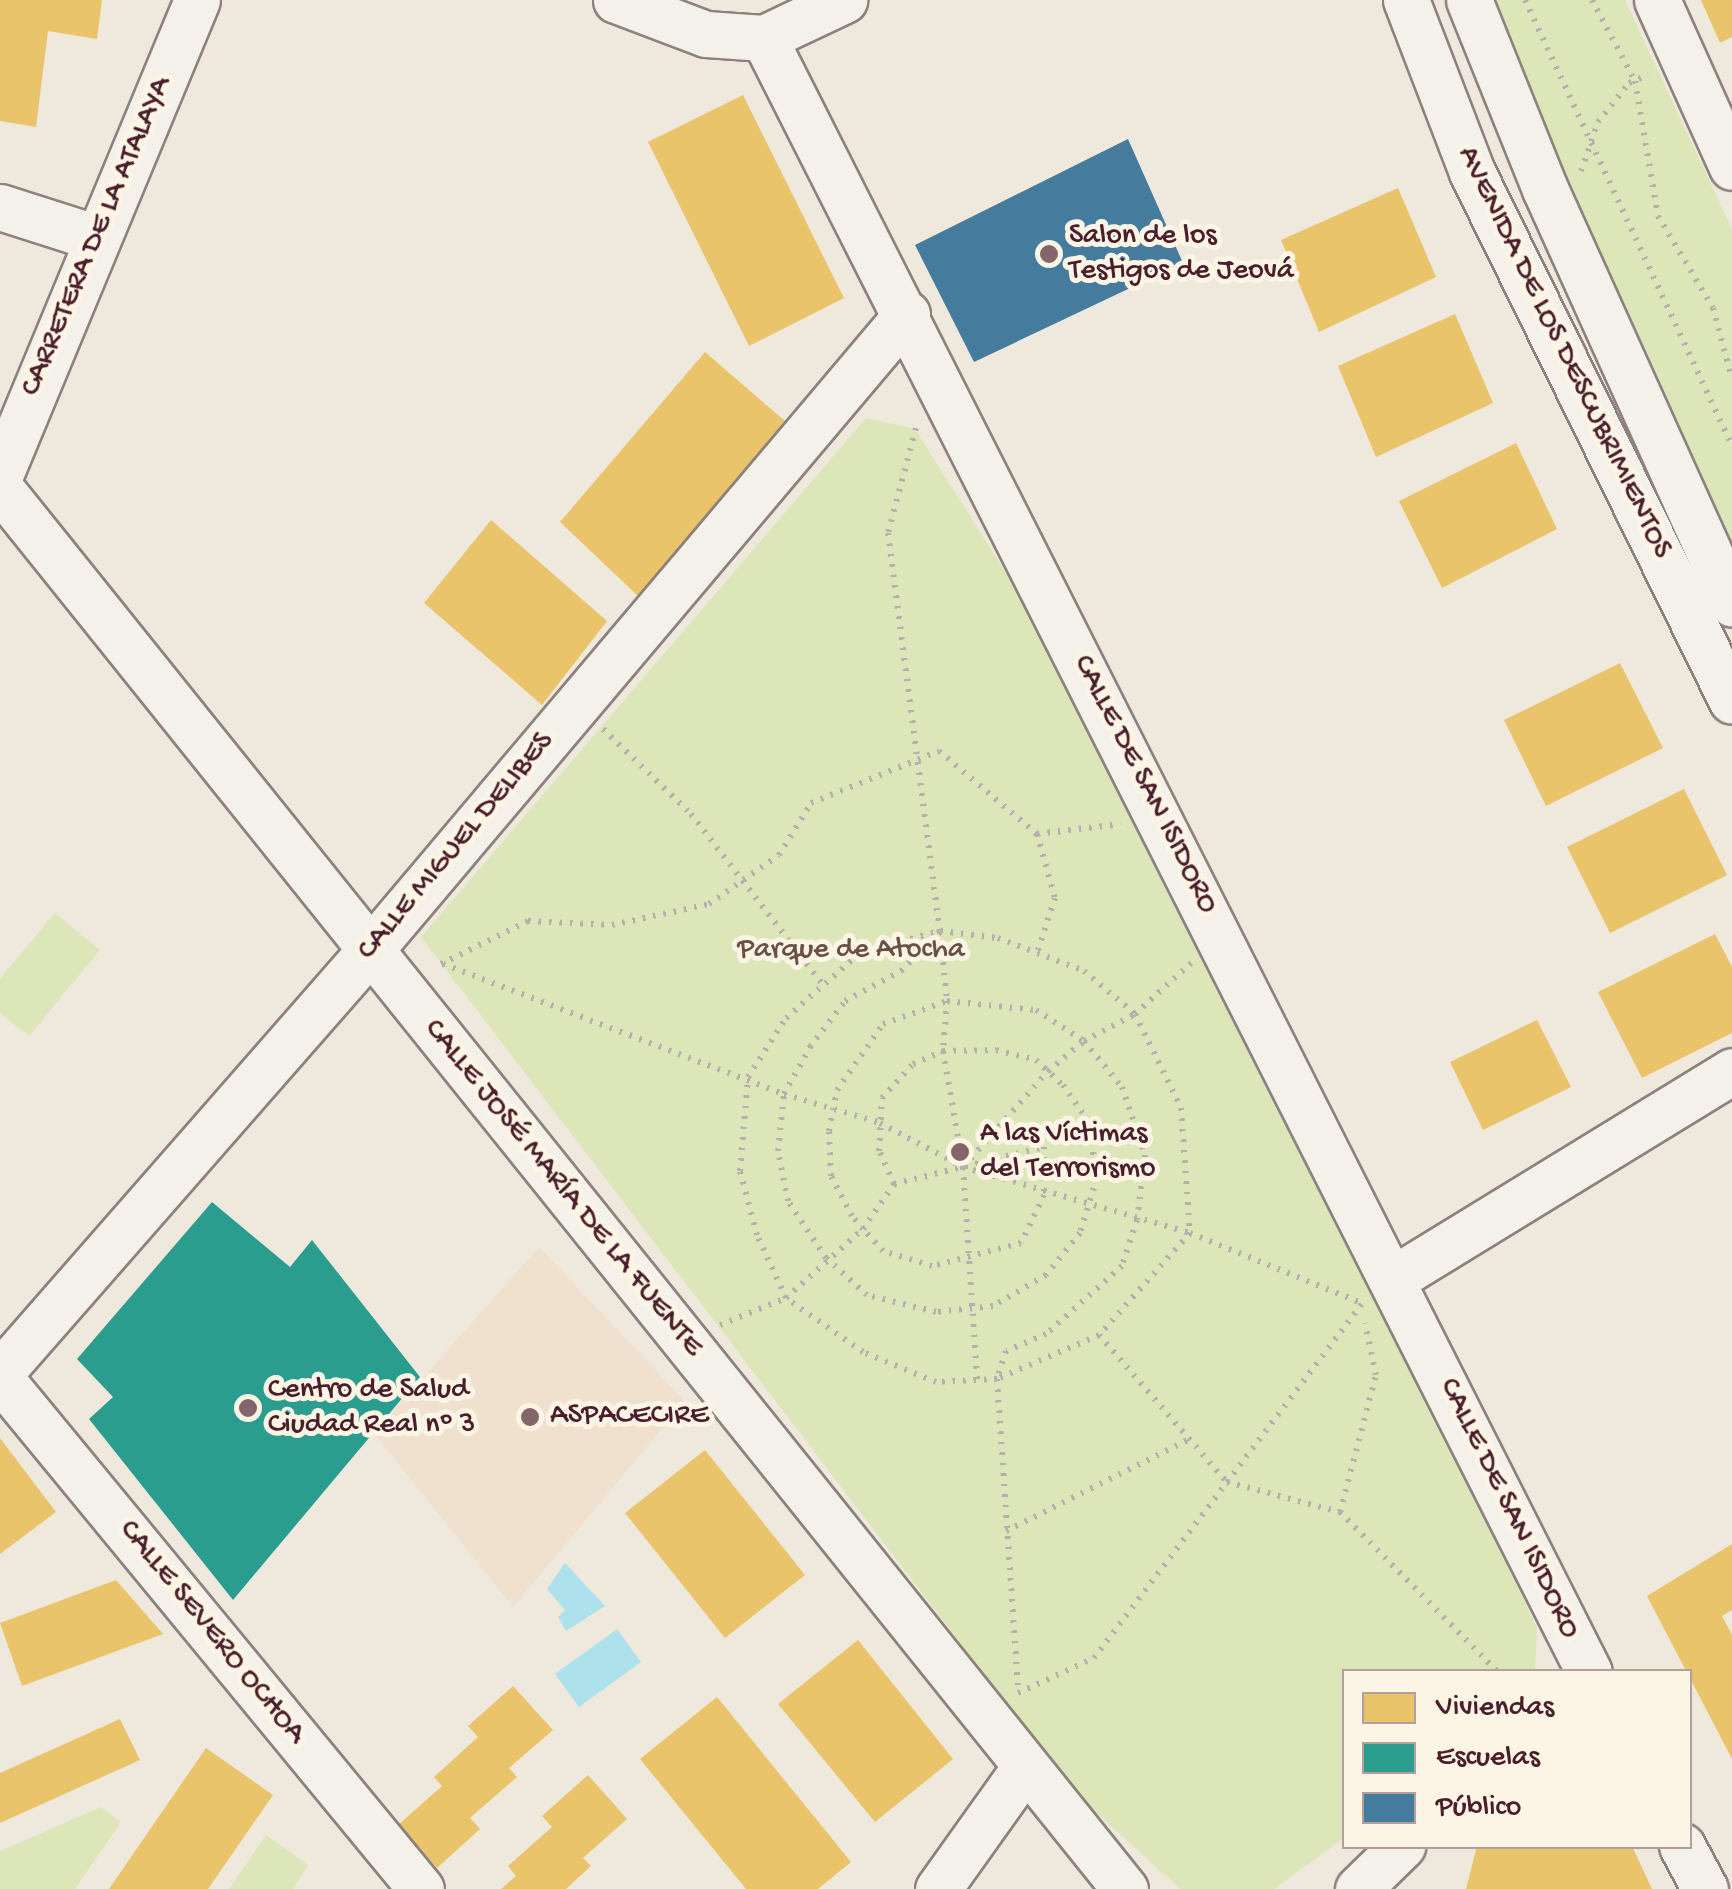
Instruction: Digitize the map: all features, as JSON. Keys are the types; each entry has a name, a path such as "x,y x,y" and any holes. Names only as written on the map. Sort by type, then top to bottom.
{"street":[{"name":"CARRETERA DE LA ATALAYA","path":"0,474 197,0"},
{"path":"616,0 713,17 764,38 844,0"},
{"name":"AVENIDA DE LOS DESCUBRIMIENTOS","path":"1406,0 1472,172 1732,702"},
{"name":"AVENIDA DE LOS DESCUBRIMIENTOS","path":"1469,0 1545,189 1732,604"},
{"path":"1658,0 1680,60 1732,167"},
{"name":"CALLE DE SAN ISIDORO","path":"764,38 1220,937 1377,1291 1586,1669"},
{"path":"0,207 97,238"},
{"name":"CALLE MIGUEL DELIBES","path":"0,1376 371,950 907,314"},
{"name":"CALLE JOSÉ MARÍA DE LA FUENTE","path":"0,488 1125,1889"},
{"path":"1377,1291 1732,1071"},
{"name":"CALLE SEVERO OCHOA","path":"0,1376 421,1889"},
{"path":"938,1889 1024,1767"},
{"path":"1358,1889 1399,1849"},
{"path":"1684,1849 1704,1889"}],"path":[{"path":"1526,0 1588,145 1732,446"},
{"path":"1592,0 1635,81 1658,216 1713,308 1732,379"},
{"path":"1545,189 1580,174 1588,145 1619,94 1635,81 1680,60"},
{"path":"948,395 914,429 888,533 940,931 947,1001 943,1052 963,1167 976,1380"},
{"path":"596,722 691,814 823,985"},
{"path":"443,964 528,921 612,924 709,904 779,855 810,803 939,751 1037,834 1055,898 1037,954"},
{"path":"1037,834 1162,820"},
{"path":"894,1184 879,1150 882,1098 913,1064 943,1052 996,1050 1036,1060 1088,1121 1097,1178 1080,1233 1046,1274 993,1306 936,1312 867,1296 826,1258 788,1201 778,1150 784,1094 846,1001 900,972 940,931"},
{"path":"940,931 998,938 1037,954 1084,972 1135,1014 1182,1108 1190,1233 1099,1336 997,1379 936,1382 862,1352 786,1298 757,1234 740,1172 748,1077 786,1018 860,953 940,931"},
{"path":"963,1167 1048,1071 1084,1041 1135,1014 1220,937"},
{"path":"371,950 443,964 748,1077 784,1094 880,1123 963,1167 1377,1291"},
{"path":"683,1340 786,1298 826,1258 864,1229 894,1184 1044,1146 1044,1194 1021,1243 932,1266 884,1252 864,1229 831,1176 833,1109 856,1056 884,1024 947,1001 1036,1010 1084,1041 1122,1088 1145,1155 1137,1220 1122,1266 1046,1334 1006,1350 997,1379 1024,1767"},
{"path":"1018,1693 1094,1658 1377,1291"},
{"path":"1340,1512 1376,1376 1377,1291"},
{"path":"1099,1336 1227,1482 1340,1512 1495,1669"},
{"path":"1006,1532 1190,1439"}],"shaded area":[{"name":"ASPACECIRE","path":"539,1247 685,1401 513,1607 374,1433"}],"green space":[{"path":"1485,0 1625,0 1732,229 1732,550"},
{"name":"Parque de Atocha","path":"866,418 915,429 1162,820 1537,1628 1535,1669 1342,1669 1342,1839 1274,1889 1180,1889 1074,1792 421,937"},
{"path":"55,913 100,950 29,1036 0,1013 0,979"},
{"path":"101,1807 121,1822 75,1889 0,1889 0,1851"},
{"path":"266,1835 308,1865 293,1889 229,1889"}],"water":[{"path":"565,1563 605,1606 566,1631 558,1617 565,1610 547,1589"},
{"path":"617,1629 641,1662 579,1707 555,1674"}],"building: Viviendas":[{"path":"0,0 102,0 97,39 48,31 36,127 0,121"},
{"path":"1701,0 1732,0 1732,37 1720,43"},
{"path":"743,95 844,298 749,346 648,142"},
{"path":"1398,188 1436,277 1319,332 1281,240"},
{"path":"1455,314 1493,403 1376,457 1338,366"},
{"path":"705,352 785,421 638,596 560,522"},
{"path":"1516,443 1557,529 1442,588 1399,501"},
{"path":"491,520 607,621 542,705 424,603"},
{"path":"1620,663 1663,748 1546,806 1504,720"},
{"path":"1684,789 1727,875 1610,933 1567,847"},
{"path":"1715,934 1732,967 1732,1033 1642,1078 1598,992"},
{"path":"1537,1020 1571,1087 1483,1130 1450,1062"},
{"path":"0,1438 56,1512 0,1554"},
{"path":"705,1450 805,1575 725,1638 625,1513"},
{"path":"1732,1544 1732,1610 1722,1616 1732,1635 1732,1759 1692,1682 1692,1669 1685,1669 1647,1596"},
{"path":"116,1580 163,1634 22,1686 0,1623"},
{"path":"858,1640 953,1759 875,1822 778,1704"},
{"path":"513,1686 553,1730 509,1768 517,1777 470,1818 480,1829 437,1868 398,1825 442,1786 434,1777 478,1737 468,1726"},
{"path":"717,1697 851,1862 818,1889 746,1889 640,1759"},
{"path":"120,1719 140,1760 0,1823 0,1773"},
{"path":"206,1748 273,1795 208,1889 109,1889"},
{"path":"588,1775 627,1819 583,1858 591,1866 566,1889 501,1889 516,1876 508,1866 552,1827 542,1816"},
{"path":"1476,1849 1633,1849 1652,1889 1466,1889"}],"building: Escuelas":[{"name":"Centro de Salud Ciudad Real nº 3","path":"212,1202 290,1267 312,1240 420,1377 233,1600 89,1419 113,1397 77,1359"}],"building: Público":[{"name":"Salon de los Testigos de Jeová","path":"1128,139 1183,263 974,362 915,245"}],"place":[{"name":"Salon de los Testigos de Jeová","path":"1049,254"},
{"name":"A las Víctimas del Terrorismo","path":"960,1152"},
{"name":"Centro de Salud Ciudad Real nº 3","path":"248,1408"},
{"name":"ASPACECIRE","path":"530,1417"}]}
